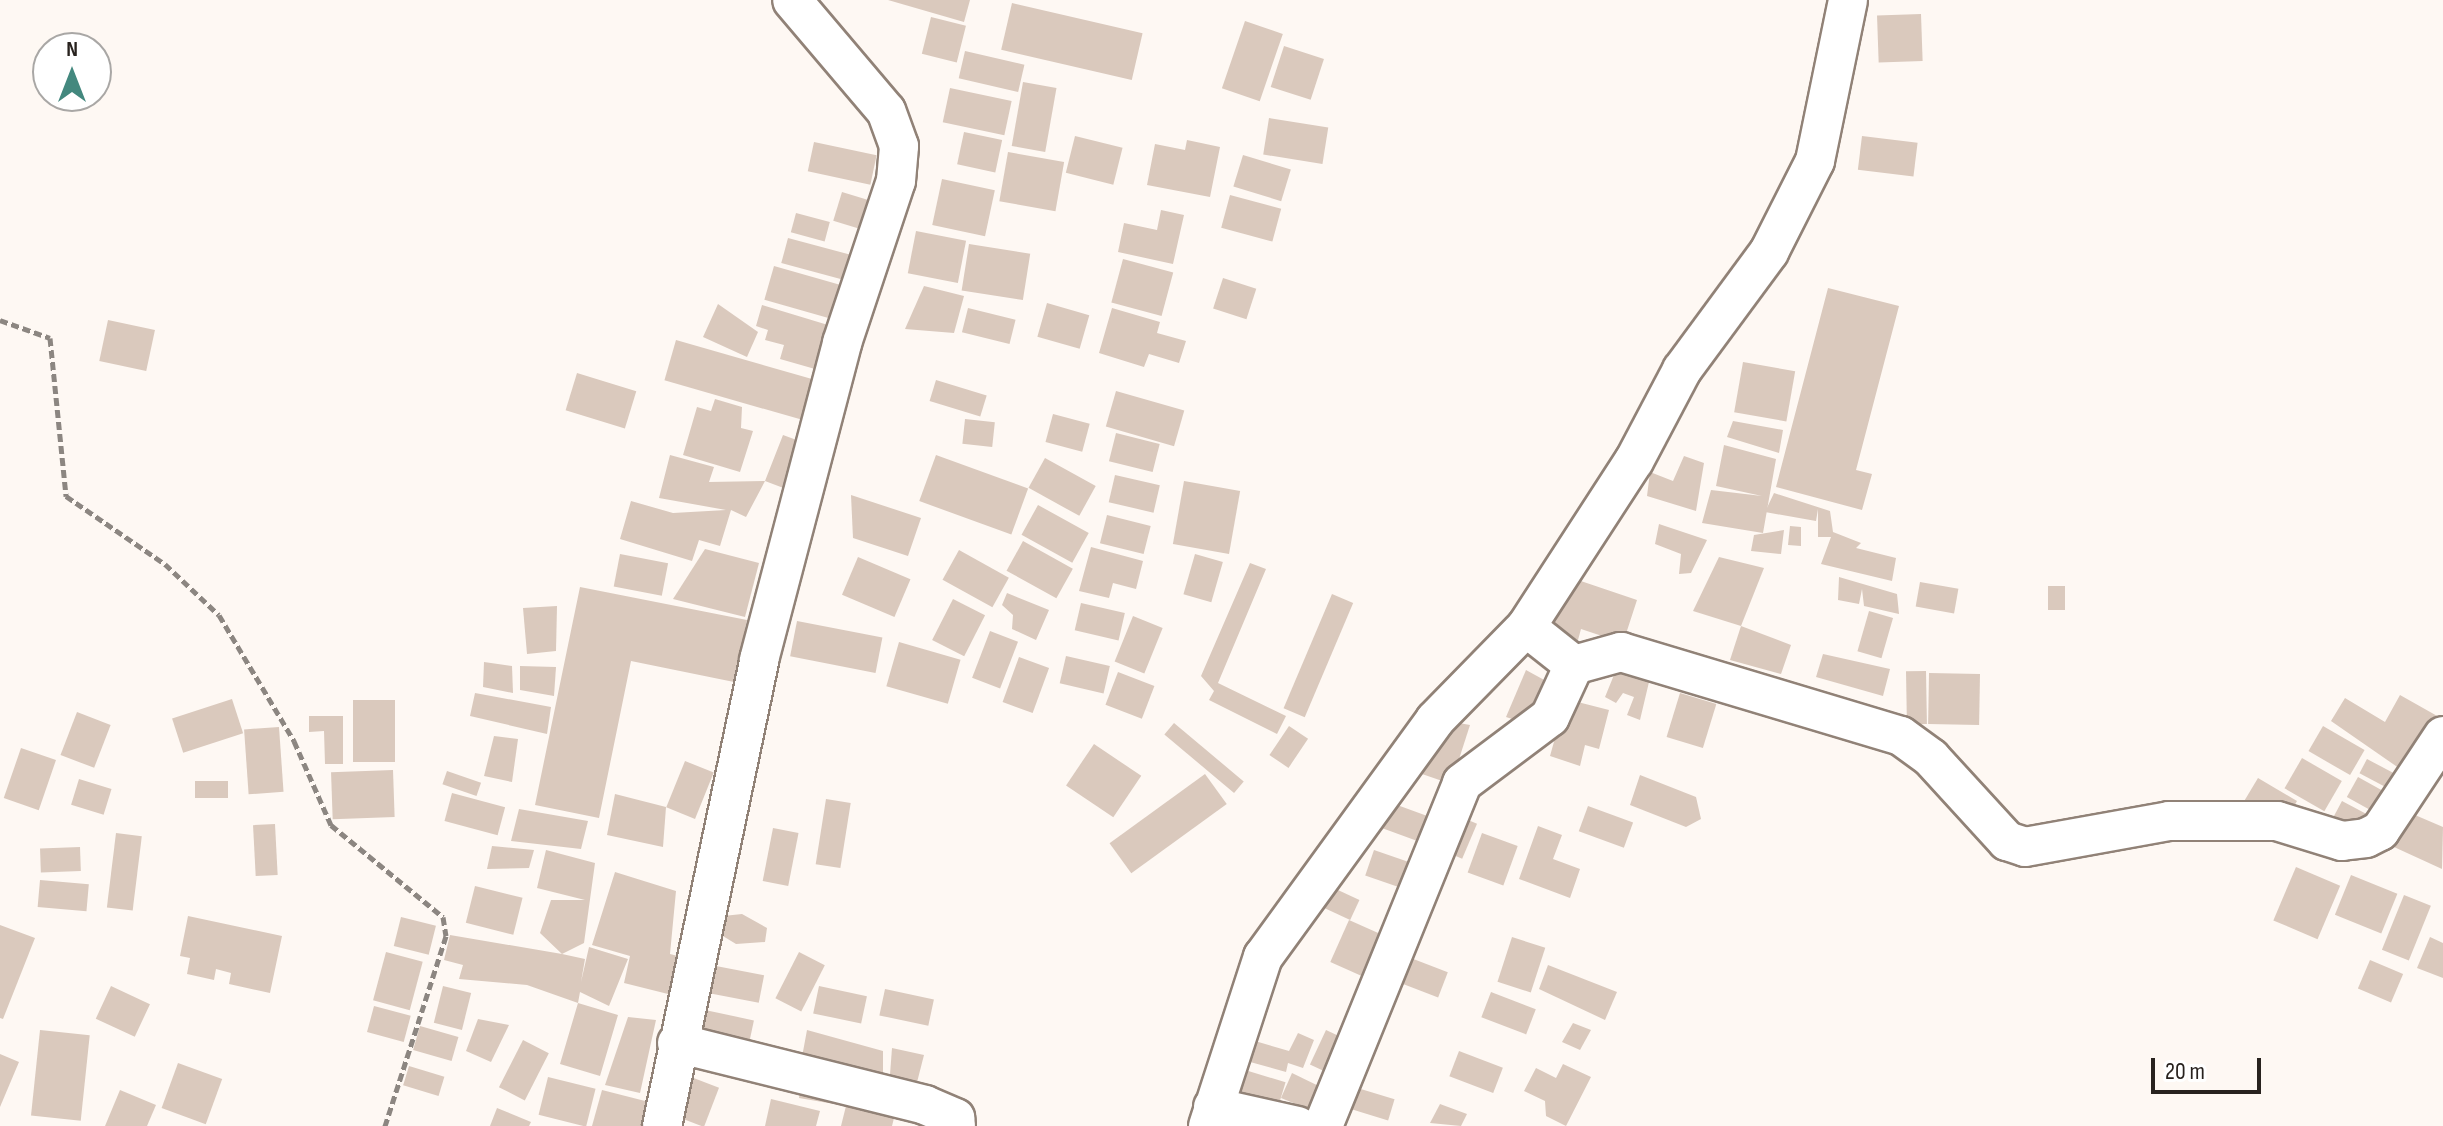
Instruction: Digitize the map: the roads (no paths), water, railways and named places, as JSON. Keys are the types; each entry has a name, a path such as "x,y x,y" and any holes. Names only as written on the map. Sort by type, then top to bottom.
{"street":[{"path":"662,1126 759,660 842,343 896,181 899,146 886,111 792,0"},
{"path":"1298,1126 1210,1117 1263,957 1435,720 1526,627 1634,461 1682,370 1769,252 1815,161 1848,0"},
{"path":"1526,627 1574,665"},
{"path":"1323,1126 1437,830 1462,783 1550,717 1574,665 1621,652 1901,736 1931,758 2007,841 2025,847 2169,821 2277,821 2342,841 2366,838 2380,831 2443,736"},
{"path":"677,1043 925,1105 955,1118 956,1126"}]}
